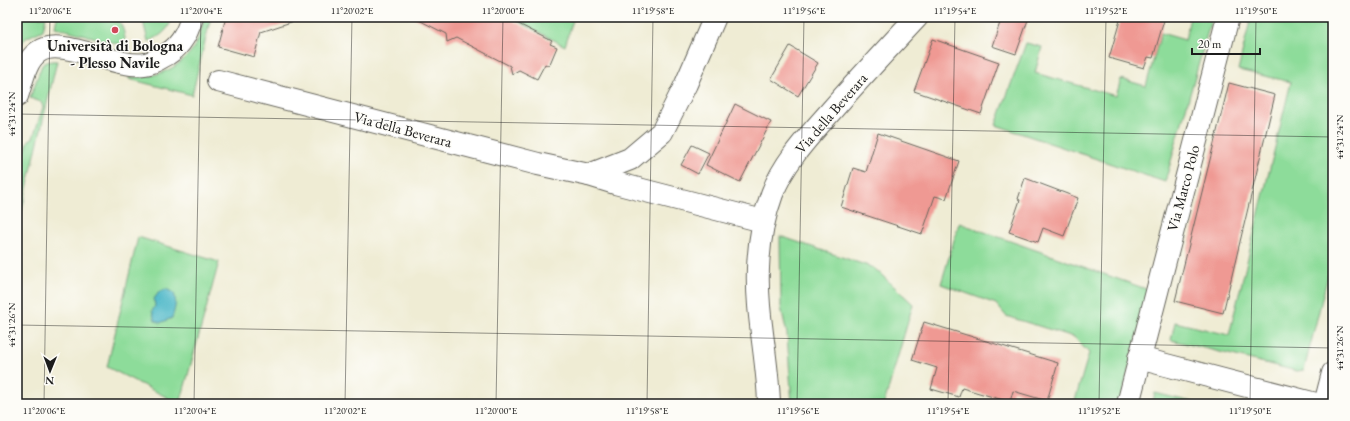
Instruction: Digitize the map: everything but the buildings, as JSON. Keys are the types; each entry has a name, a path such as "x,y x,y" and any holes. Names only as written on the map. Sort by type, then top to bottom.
{"street":[{"path":"17,96 27,66 32,57 43,48 62,47 121,62 145,64 164,56 178,46 185,36 192,17"},
{"path":"588,175 630,159 662,132 686,84 715,17"},
{"name":"Via della Beverara","path":"769,404 769,390 758,291 758,268 763,221 772,194 783,170 803,143 917,17"},
{"name":"Via Marco Polo","path":"1128,404 1228,17"},
{"name":"Via della Beverara","path":"218,81 763,221"},
{"path":"1139,358 1316,404"},
{"path":"1325,404 1333,373"}],"green space":[{"path":"80,16 115,19 122,26 126,46 55,27 57,17"},
{"path":"17,17 46,17 43,30 26,38 17,48"},
{"path":"142,17 155,17 171,21 168,28 162,34 148,41"},
{"path":"204,17 211,17 192,95 129,79 129,77 158,74 176,66 196,44"},
{"path":"510,17 574,17 565,46"},
{"path":"1190,17 1212,17 1165,182 996,125 1026,43 1042,47 1035,73 1116,96 1121,79 1146,86 1161,33 1185,40"},
{"path":"1251,17 1314,17 1333,22 1333,256 1304,370 1297,371 1171,340 1175,322 1229,335 1291,82 1238,70"},
{"path":"57,61 17,231 17,175 29,140 33,138 43,107 41,102 30,98 42,65 46,62"},
{"path":"959,223 1149,290 1120,404 1074,404 1089,353 1074,337 1006,316 996,304 941,284"},
{"path":"780,236 874,268 913,304 884,404 792,404 787,334 781,307"},
{"path":"138,237 219,262 180,404 107,367"},
{"path":"1155,393 1200,404 1152,404"}],"water":[{"path":"166,289 174,293 175,309 172,318 160,323 155,320 152,311 155,306 154,299 159,292"}],"place":[{"name":"Università di Bologna - Plesso Navile","path":"115,30"}]}
